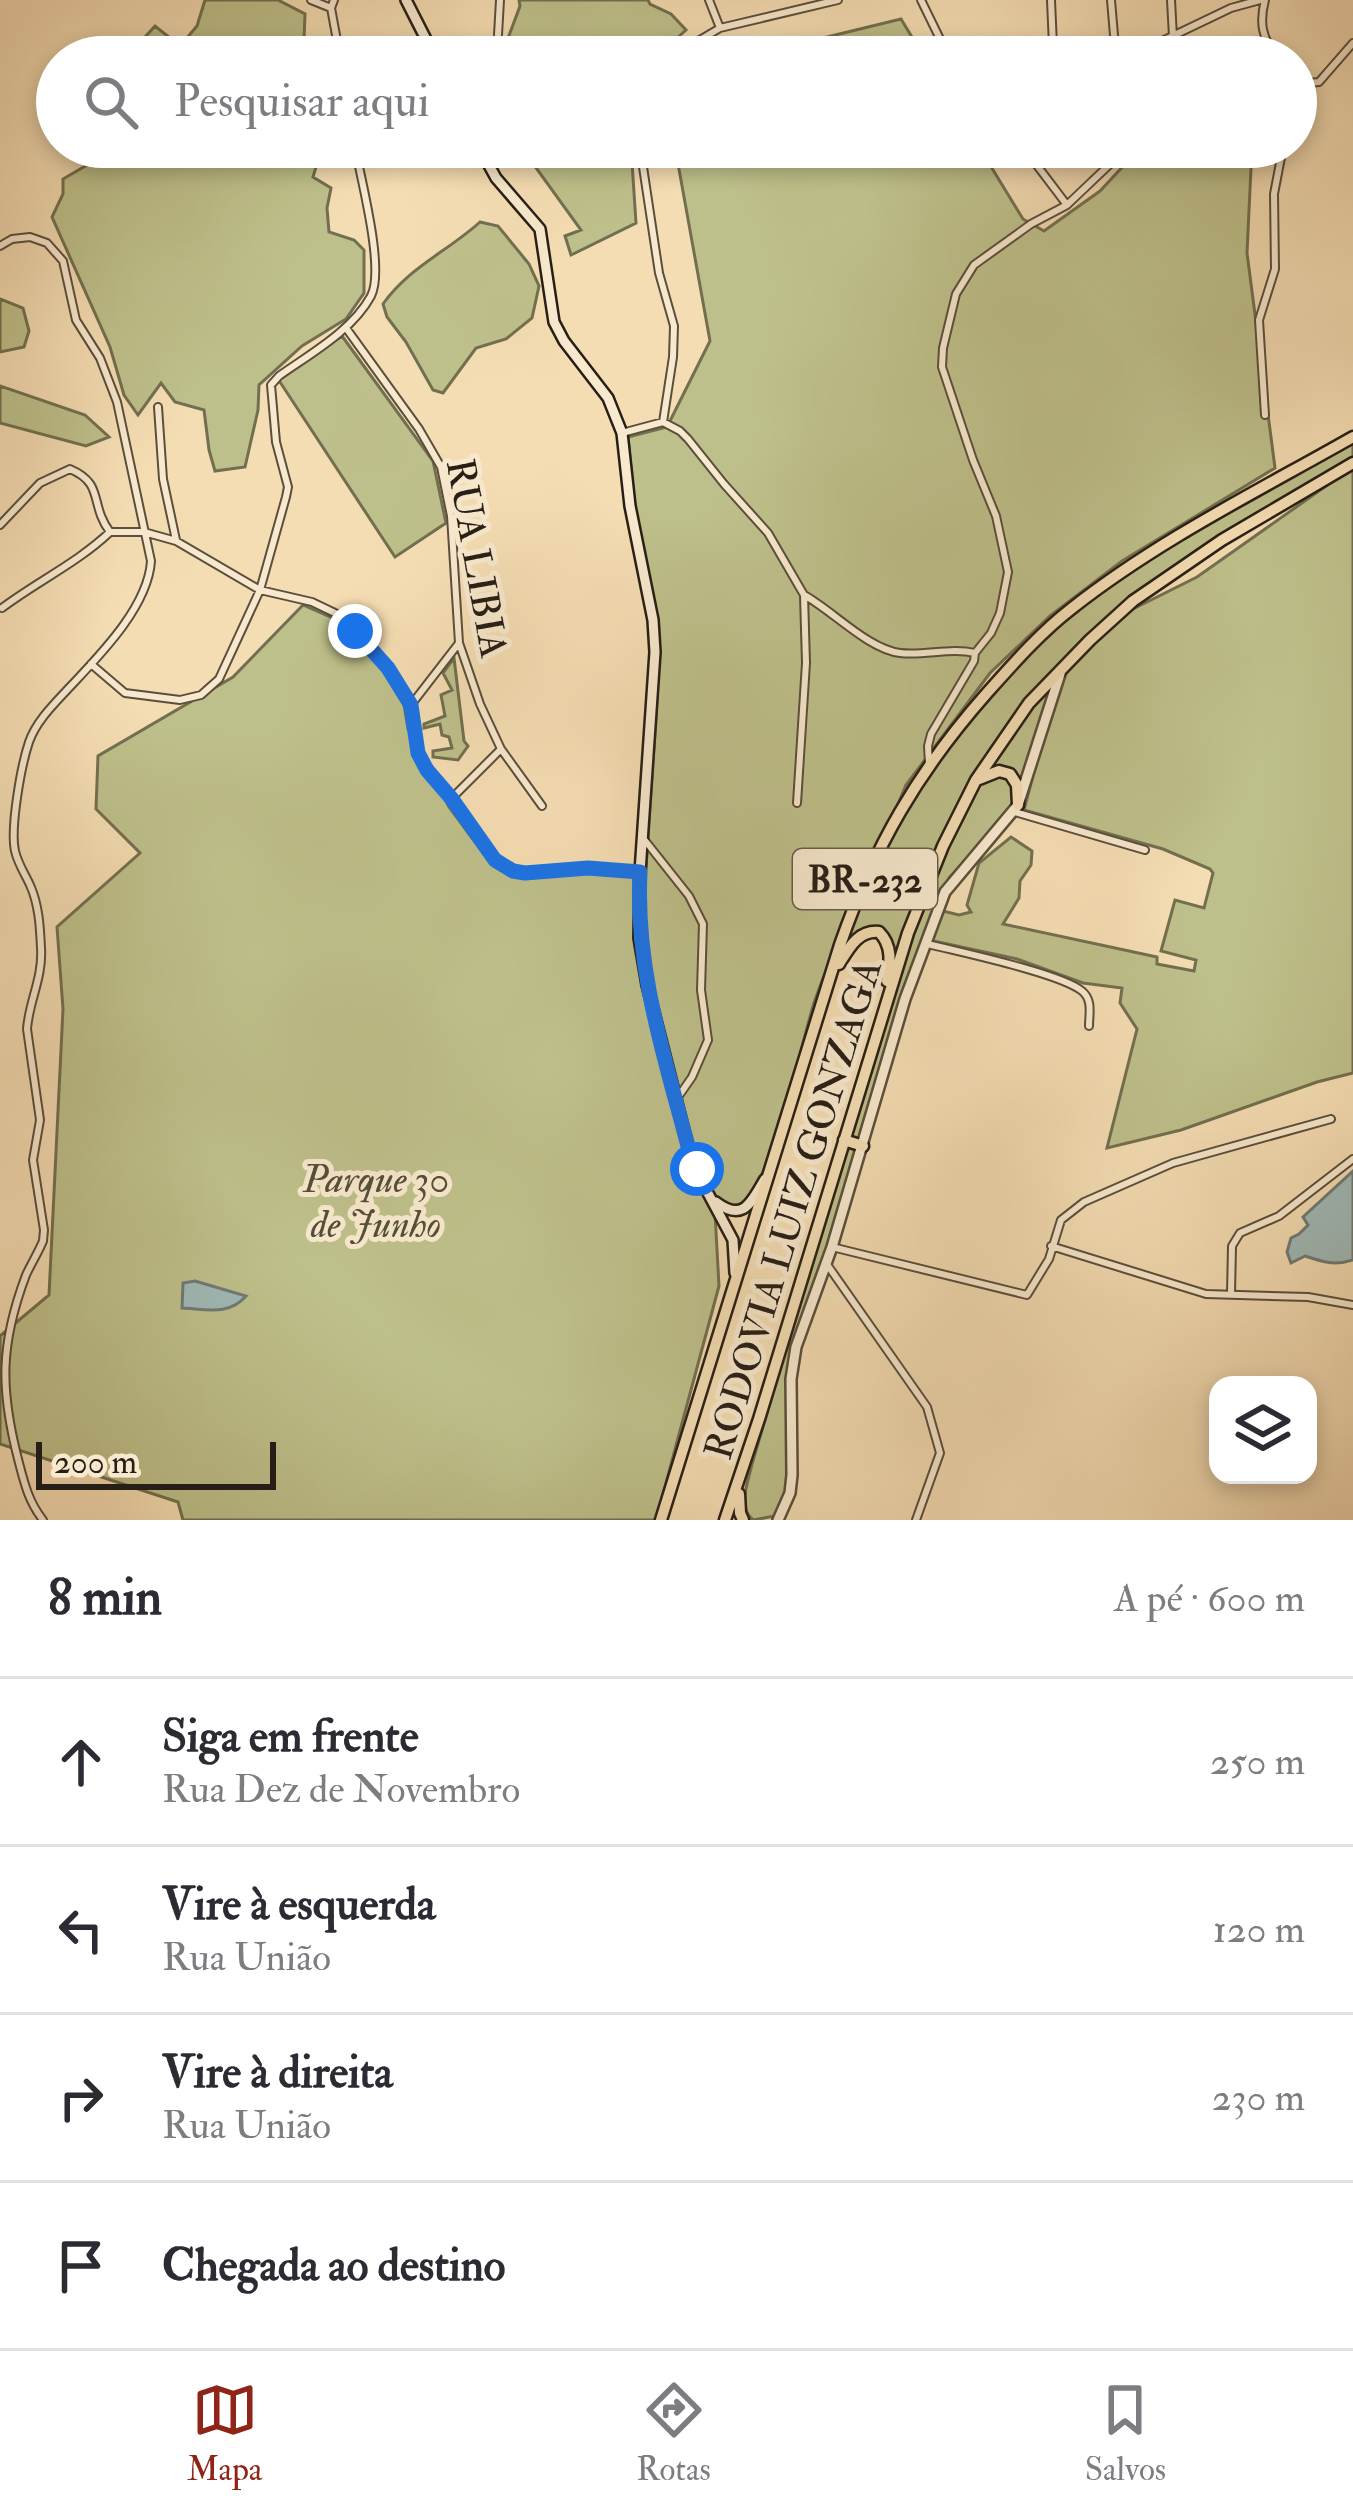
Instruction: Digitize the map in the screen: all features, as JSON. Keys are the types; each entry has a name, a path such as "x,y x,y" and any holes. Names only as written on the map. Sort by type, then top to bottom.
{"highway":[{"name":"RODOVIA LUIZ GONZAGA","path":"662,1520 856,899 899,810 949,736 1018,657 1066,612 1188,530 1353,437"},
{"name":"RODOVIA LUIZ GONZAGA","path":"725,1520 917,908 976,781 1029,703 1103,628 1168,576 1353,463"},
{"path":"976,781 999,771 1010,774 1017,785 1016,808"},
{"name":"BR-232","path":"831,975 859,937 875,931 883,935 890,964 880,1020"},
{"path":"844,1140 863,1146"},
{"path":"739,1483 743,1520"}],"main road":[{"path":"406,0 424,36"},
{"path":"491,168 540,229 554,322 608,398 622,433 630,506 655,638 639,938 688,1146 734,1245 734,1284"},
{"path":"778,1520 792,1475 792,1364 924,943 945,892 1016,808 1061,670"},
{"path":"710,1197 730,1210 742,1209 770,1169"}],"street":[{"path":"311,0 333,4 337,36"},
{"path":"498,35 500,0"},
{"path":"709,0 720,28"},
{"path":"706,36 720,28 838,0"},
{"path":"921,0 939,36"},
{"path":"1051,0 1052,36"},
{"path":"1111,0 1114,36"},
{"path":"1171,0 1173,36"},
{"path":"1175,36 1231,8 1262,0 1264,36"},
{"path":"1317,82 1353,43"},
{"path":"92,664 125,693 190,700 211,688 226,668 260,590 288,487 276,442 271,385 346,327 371,296 376,271 359,168"},
{"path":"643,168 653,238 674,326 663,422"},
{"path":"1039,168 1067,205"},
{"path":"929,764 931,734 991,633 1007,584 1007,560 993,507 942,367 956,294 964,277 989,253 1067,205 1106,168"},
{"path":"1265,415 1259,320 1275,269 1274,194 1279,168"},
{"path":"0,246 30,237 47,243 63,261 76,320 100,358 117,402 151,562 148,581 116,634 45,714 29,740 14,827 18,861 38,909 41,948 41,976 27,1029 40,1120 34,1160 44,1230 1,1356 7,1421 27,1493 43,1520"},
{"name":"RUA LIBIA","path":"346,327 441,467 451,516 459,643 501,749 542,806"},
{"path":"158,407 163,479 176,541"},
{"path":"622,433 663,422 680,431 769,533 804,595 886,650 975,653"},
{"path":"0,525 40,483 70,469 92,483 100,519 110,532"},
{"path":"2,608 76,561 110,532 144,532 176,541 260,590 312,602 337,614 388,668 411,705 418,753 495,860 525,873 588,868 640,872"},
{"path":"796,802 806,663 804,595"},
{"path":"411,705 459,643"},
{"path":"452,799 501,749"},
{"path":"1016,808 1145,850"},
{"path":"643,838 689,896 700,914 704,936 701,991 708,1040 692,1078 676,1100"},
{"path":"924,943 1083,991 1089,1026"},
{"path":"832,1246 1027,1295 1049,1259 1064,1215 1084,1202 1203,1153 1331,1119"},
{"path":"1231,1294 1232,1246 1240,1233 1280,1216 1353,1159"},
{"path":"1051,1246 1195,1291 1308,1297 1353,1305"},
{"path":"826,1263 927,1406 940,1453 916,1520"}],"green space":[{"path":"205,0 278,0 305,14 304,36 188,36"},
{"path":"519,0 648,0 686,30 679,36 509,36"},
{"path":"901,19 911,36 831,36"},
{"path":"155,26 168,36 146,36"},
{"path":"82,168 316,168 313,177 331,188 329,232 354,240 364,250 364,293 346,319 302,346 259,385 245,467 215,471 204,410 175,402 161,383 138,415 124,395 110,347 52,217 63,194 63,179"},
{"path":"536,168 632,168 636,223 571,255 565,236 581,230"},
{"name":"Parque 30 de Junho","path":"679,168 992,168 1023,219 1044,231 1100,191 1121,168 1251,168 1247,253 1275,468 1122,561 1050,616 990,673 906,785 883,839 931,755 1056,625 1177,539 1353,436 1353,462 1198,554 1129,611 1197,577 1353,467 1353,1073 1181,1130 1107,1148 1137,1029 1120,1003 1122,988 1083,983 1017,959 929,940 939,910 959,915 971,912 967,905 979,863 1011,837 1032,851 1031,865 1003,924 1157,957 1157,964 1194,971 1196,960 1161,951 1175,900 1204,908 1210,869 1163,849 1024,810 1060,672 974,780 890,981 893,962 875,928 840,953 869,872 815,1000 768,1162 741,1204 729,1205 714,1195 719,1286 656,1520 183,1520 178,1502 0,1444 0,1336 49,1295 63,1009 57,927 140,853 96,809 98,756 233,677 303,605 337,620 383,670 404,705 408,729 449,807 489,861 529,878 589,872 628,875 645,883 658,622 636,521 628,437 667,427 710,341"},
{"path":"480,222 498,226 529,264 539,286 532,318 506,339 476,348 443,393 433,390 383,304 416,270"},
{"path":"0,299 23,308 29,331 24,347 0,352"},
{"path":"342,336 433,461 446,523 395,557 278,379"},
{"path":"0,386 85,415 109,437 86,446 0,423"},
{"path":"454,658 468,746 458,760 433,757 433,751 452,748 449,737 442,735 440,724 424,728 445,716 441,695 452,690 443,673"},
{"path":"1057,678 1019,797 1012,772 980,777 1032,702"},
{"path":"992,774 1010,774 1015,806 949,878 915,960 832,1244 789,1362 791,1474 783,1505 775,1516 753,1520 746,1508 746,1486 910,927 978,783"}],"water":[{"path":"1353,1171 1353,1260 1340,1263 1305,1256 1291,1263 1287,1252 1291,1238 1308,1225 1303,1217"},
{"path":"195,1281 246,1296 225,1309 182,1308 183,1283"}],"route":[{"path":"355,631 403,689 411,705 418,753 427,770 502,866 525,873 588,868 640,872 639,938 647,986 697,1169"}]}
